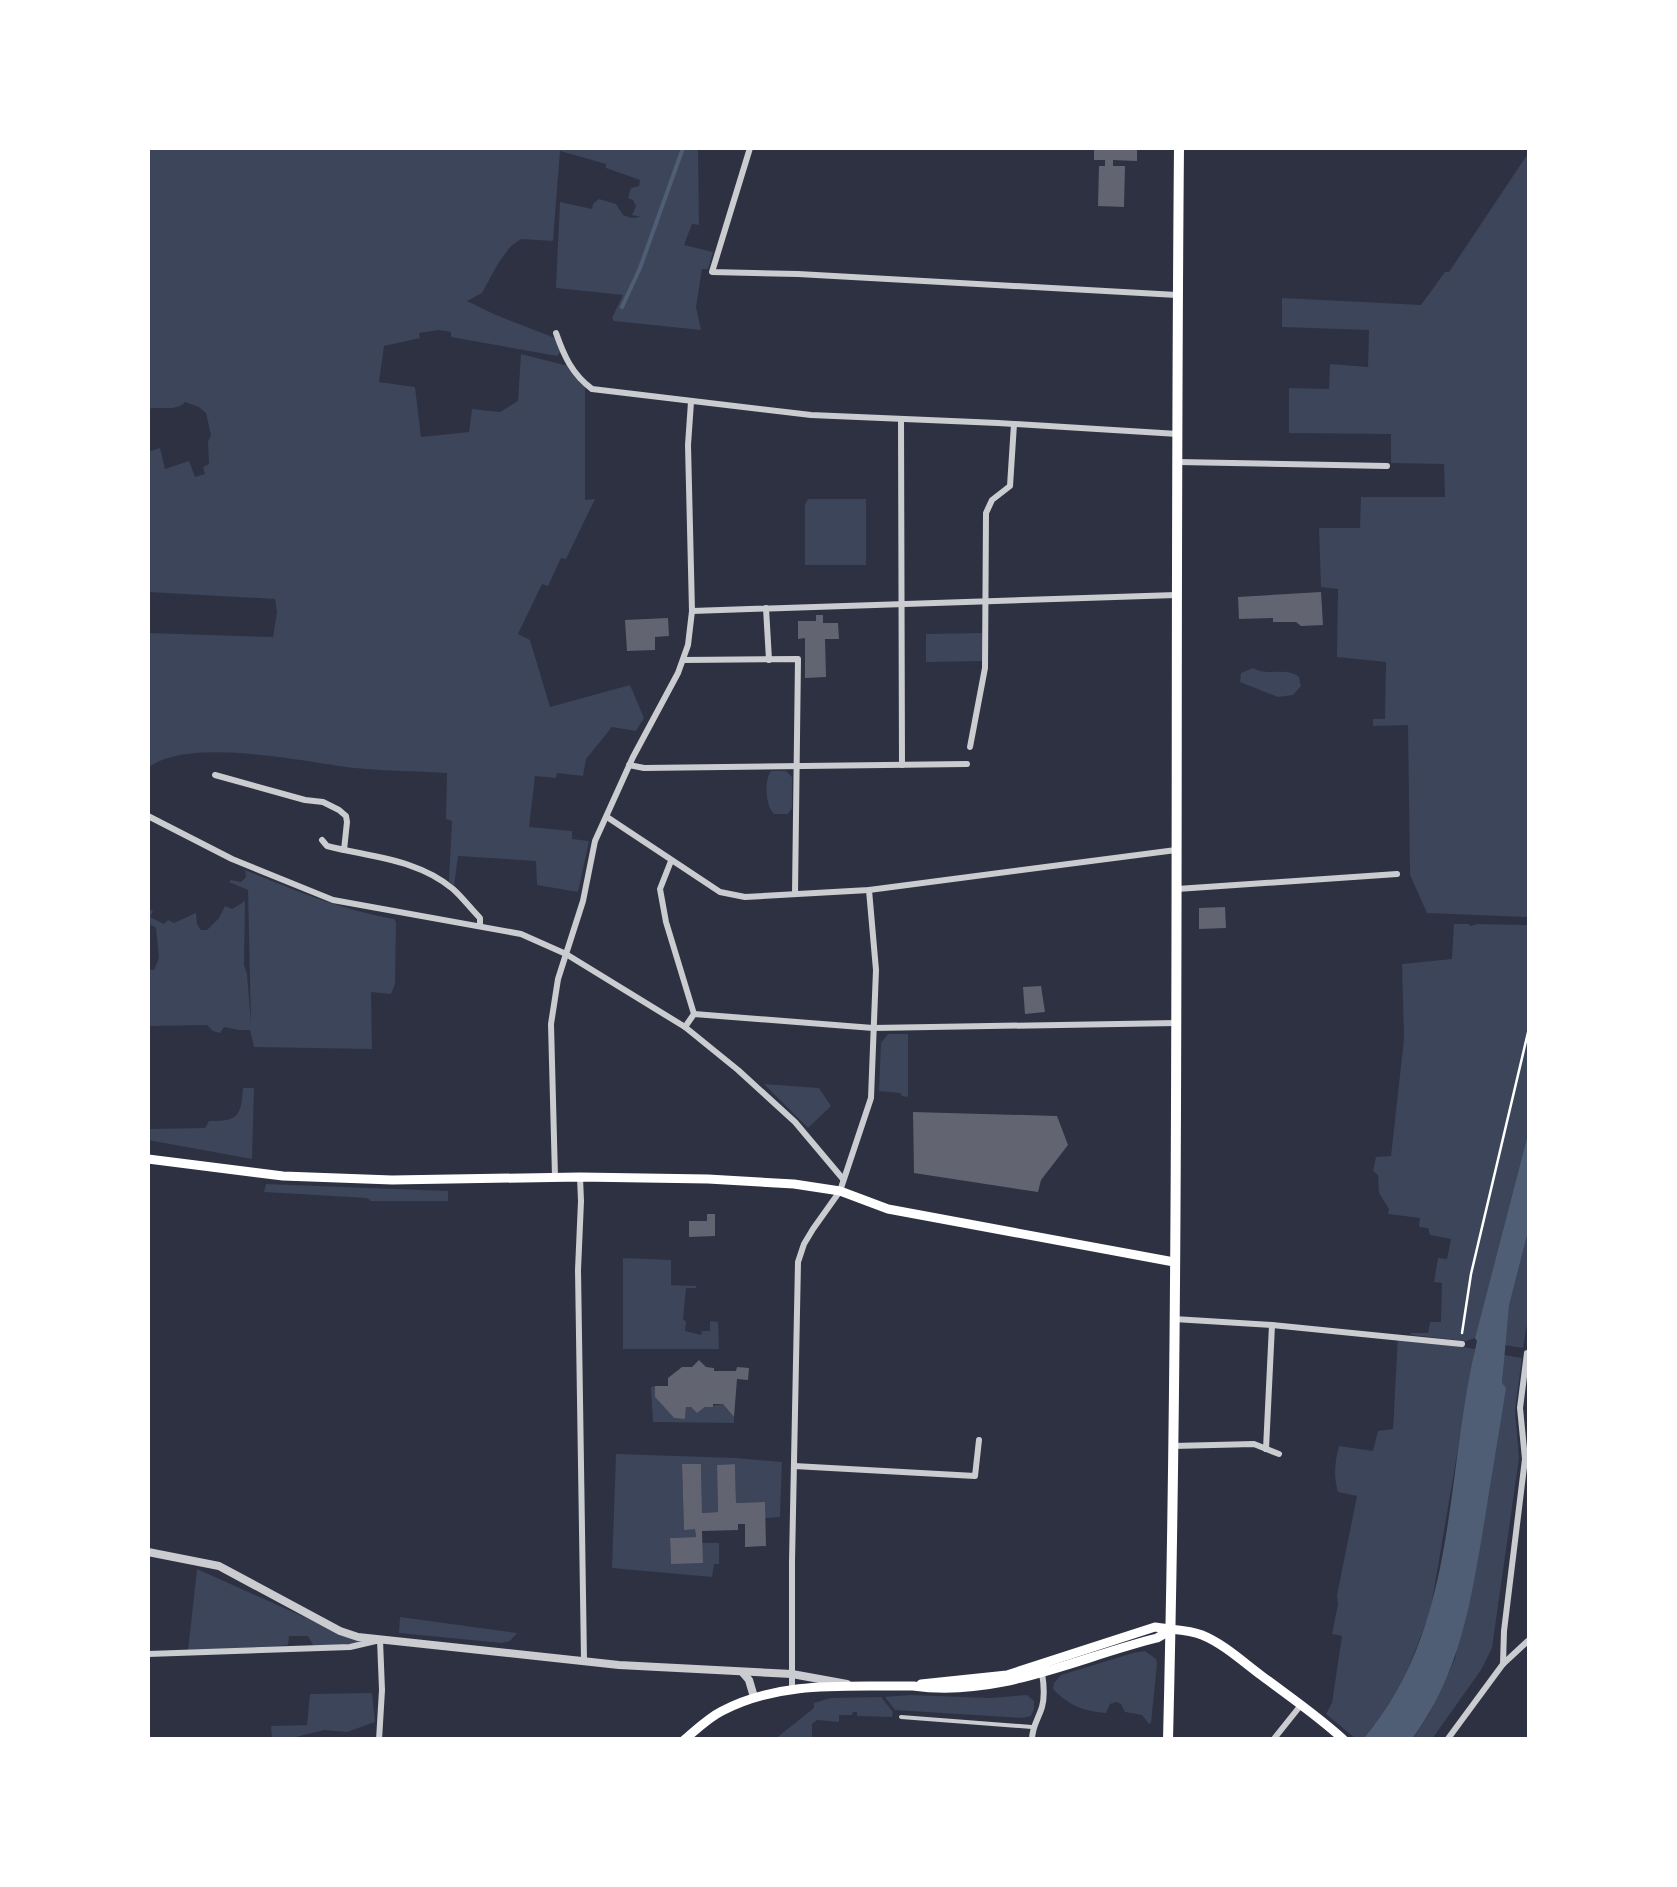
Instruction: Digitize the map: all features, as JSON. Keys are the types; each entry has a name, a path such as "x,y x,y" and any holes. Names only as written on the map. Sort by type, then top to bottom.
{"main road":[{"path":"1168,1740 1178,1024 1179,148"},
{"path":"148,1160 283,1176 392,1180 580,1177 842,1185 888,1209 1174,1262"},
{"path":"684,1740 717,1714 754,1697 792,1688 913,1686 1007,1675 1155,1627 1190,1631 1211,1639 1318,1716 1344,1740"},
{"path":"913,1686 988,1686 1157,1638 1171,1630"}],"street":[{"path":"750,148 712,272 1178,295"},
{"path":"556,333 566,362 592,389 811,415 1178,434"},
{"path":"555,1177 551,1024 558,979 584,901 596,841 688,645 692,611 688,445 691,402"},
{"path":"901,419 902,765"},
{"path":"970,747 984,668 986,513 992,500 1010,486 1014,424"},
{"path":"1178,462 1387,466"},
{"path":"692,611 1177,595"},
{"path":"766,608 769,660"},
{"path":"684,660 798,660 795,894"},
{"path":"630,765 644,768 967,764"},
{"path":"215,775 323,802 339,810 347,822 344,850"},
{"path":"148,816 222,854 332,900 521,934 566,954 686,1027 738,1070 796,1122 842,1185"},
{"path":"607,817 720,892 744,897 869,890 1177,850"},
{"path":"322,840 328,846 400,861 430,874 453,890 480,918 480,926"},
{"path":"671,861 660,889 694,1014 686,1027"},
{"path":"1178,888 1396,874"},
{"path":"792,1688 798,1262 814,1226 842,1185 871,1098 876,970 869,890"},
{"path":"694,1014 873,1028 1178,1024"},
{"path":"580,1177 584,1660"},
{"path":"1173,1319 1461,1344"},
{"path":"1266,1449 1272,1325"},
{"path":"1503,1664 1525,1460 1520,1408 1527,1353"},
{"path":"794,1466 975,1476 979,1440"},
{"path":"1172,1446 1254,1444 1278,1454"},
{"path":"148,1552 219,1566 340,1630 380,1640 584,1660 792,1674 854,1686"},
{"path":"1447,1740 1503,1664 1530,1639"},
{"path":"148,1654 350,1647 380,1640"},
{"path":"379,1740 380,1640"},
{"path":"743,1673 754,1697"},
{"path":"1032,1740 1032,1727 1044,1701 1042,1673"},
{"path":"1273,1740 1302,1704"}],"lane":[{"path":"901,1717 1032,1727"}],"path":[{"path":"1461,1344 1471,1274 1530,1024"}],"shaded area":[{"path":"148,148 698,148 699,225 692,224 684,245 713,252 708,269 702,269 696,307 701,330 614,321 623,295 556,288 560,202 592,209 599,199 616,204 623,215 641,217 632,215 636,206 628,198 631,188 639,186 640,180 606,168 606,164 560,151 553,241 521,239 499,262 482,293 467,301 555,338 561,351 557,356 451,337 451,332 439,330 384,346 379,382 415,387 421,437 469,432 472,409 500,412 518,401 521,354 568,366 585,385 585,500 595,499 566,559 561,558 548,586 542,584 518,634 530,640 550,707 630,685 644,718 636,731 612,727 586,759 583,776 535,776 529,827 572,831 572,839 589,841 578,892 537,885 536,861 458,856 454,886 449,881 452,821 446,819 447,773 354,768 217,752 166,759 148,768 148,633 273,637 277,612 275,599 148,592 148,448 160,448 165,469 189,461 195,477 205,474 203,467 209,464 211,435 206,413 199,407 185,402 173,408 148,409"},
{"path":"1529,152 1529,917 1427,913 1410,875 1408,725 1373,726 1373,719 1385,719 1386,662 1337,657 1338,589 1321,587 1319,528 1360,528 1361,497 1445,497 1444,464 1391,463 1391,434 1289,433 1289,388 1329,389 1330,364 1368,367 1369,330 1282,327 1282,298 1421,305 1445,272 1449,272"},
{"path":"808,499 866,499 866,565 805,565"},
{"path":"982,633 982,661 926,662 926,634"},
{"path":"1253,668 1294,674 1301,686 1293,695 1278,697 1240,682 1241,673"},
{"path":"771,771 786,771 792,777 792,808 788,814 774,814 769,805 766,787"},
{"path":"245,870 336,905 394,919 395,984 391,994 371,992 372,1049 254,1047 250,1030 224,1027 220,1033 207,1025 148,1026 148,969 154,970 159,958 156,928 148,923 148,908 153,911 150,917 164,924 196,913 197,924 201,930 207,930 225,906 232,909 245,901 244,965 251,1024 248,890 229,882 241,882 246,877"},
{"path":"1454,924 1529,925 1529,1130 1475,1338 1466,1341 1411,1335 1428,1333 1430,1322 1441,1322 1442,1283 1434,1282 1438,1258 1447,1259 1451,1239 1430,1235 1428,1228 1419,1227 1420,1218 1388,1214 1379,1193 1378,1175 1373,1171 1376,1157 1391,1156 1404,1039 1402,964 1452,959"},
{"path":"888,1034 908,1034 908,1097 879,1091 881,1043"},
{"path":"764,1084 819,1088 831,1106 808,1128"},
{"path":"243,1088 254,1088 252,1159 148,1140 148,1123 150,1129 205,1128 209,1121 232,1118 239,1111"},
{"path":"1529,1130 1529,1228 1509,1306 1502,1383 1506,1388 1461,1636 1442,1689 1412,1739 1363,1739 1394,1696 1417,1649 1433,1600 1475,1338"},
{"path":"266,1184 448,1191 448,1201 371,1201 264,1192"},
{"path":"1529,1228 1530,1306 1523,1348 1504,1345 1509,1306"},
{"path":"623,1258 671,1260 671,1285 696,1286 686,1288 685,1331 701,1335 702,1331 710,1331 710,1321 718,1322 719,1349 623,1349"},
{"path":"1398,1336 1475,1349 1430,1613 1404,1679 1384,1713 1363,1739 1356,1739 1326,1714 1332,1703 1342,1636 1332,1634 1337,1595 1357,1496 1338,1492 1336,1463 1339,1446 1373,1451 1378,1431 1393,1429"},
{"path":"1504,1355 1522,1358 1515,1410 1519,1458 1492,1648 1432,1739 1412,1740 1455,1659"},
{"path":"655,1386 655,1397 674,1418 685,1419 686,1407 697,1413 705,1407 723,1404 734,1417 734,1423 653,1422 651,1387"},
{"path":"616,1454 782,1462 780,1517 765,1518 765,1502 736,1503 735,1464 717,1465 718,1512 702,1513 701,1464 682,1464 684,1529 695,1529 696,1537 670,1538 671,1563 702,1563 702,1543 719,1543 719,1564 714,1564 712,1577 612,1568"},
{"path":"197,1569 360,1642 313,1645 308,1636 289,1636 288,1645 188,1651"},
{"path":"400,1617 517,1633 502,1643 399,1633"},
{"path":"1145,1651 1157,1664 1149,1724 1142,1715 1125,1712 1116,1702 1110,1704 1106,1713 1091,1711 1071,1703 1053,1689 1061,1675"},
{"path":"372,1693 375,1722 347,1732 324,1730 272,1739 271,1726 307,1725 310,1694"},
{"path":"1027,1695 1034,1701 1034,1709 1031,1716 1023,1718 895,1710 885,1697"},
{"path":"881,1697 893,1712 892,1717 857,1716 853,1712 839,1715 839,1722 817,1720 812,1724 812,1739 775,1739 814,1708 814,1703 830,1698"}],"building":[{"path":"1094,148 1137,148 1137,161 1113,160 1113,166 1125,166 1124,207 1098,206 1099,166 1105,166 1105,160 1094,160"},
{"path":"1321,592 1323,625 1301,626 1296,622 1273,622 1273,618 1239,619 1238,597"},
{"path":"816,615 823,615 823,623 838,623 839,639 825,639 826,677 805,678 805,638 798,639 798,621 816,621"},
{"path":"668,618 669,636 655,637 655,650 627,651 625,620"},
{"path":"1225,907 1226,928 1199,929 1199,908"},
{"path":"1041,986 1045,1012 1025,1014 1023,987"},
{"path":"913,1112 1057,1116 1068,1145 1041,1180 1038,1192 914,1173"},
{"path":"707,1214 715,1214 715,1236 689,1237 689,1221 707,1221"},
{"path":"699,1360 714,1371 749,1368 748,1380 737,1379 734,1417 723,1404 713,1404 697,1413 686,1407 685,1419 674,1418 655,1397 655,1386 668,1386 668,1378"},
{"path":"682,1464 701,1464 702,1513 718,1512 717,1465 735,1464 736,1503 765,1502 766,1546 745,1547 745,1524 738,1524 738,1530 702,1531 703,1563 671,1564 670,1538 696,1537 695,1529 684,1530"}],"waterway":[{"path":"622,307 683,148"}]}
